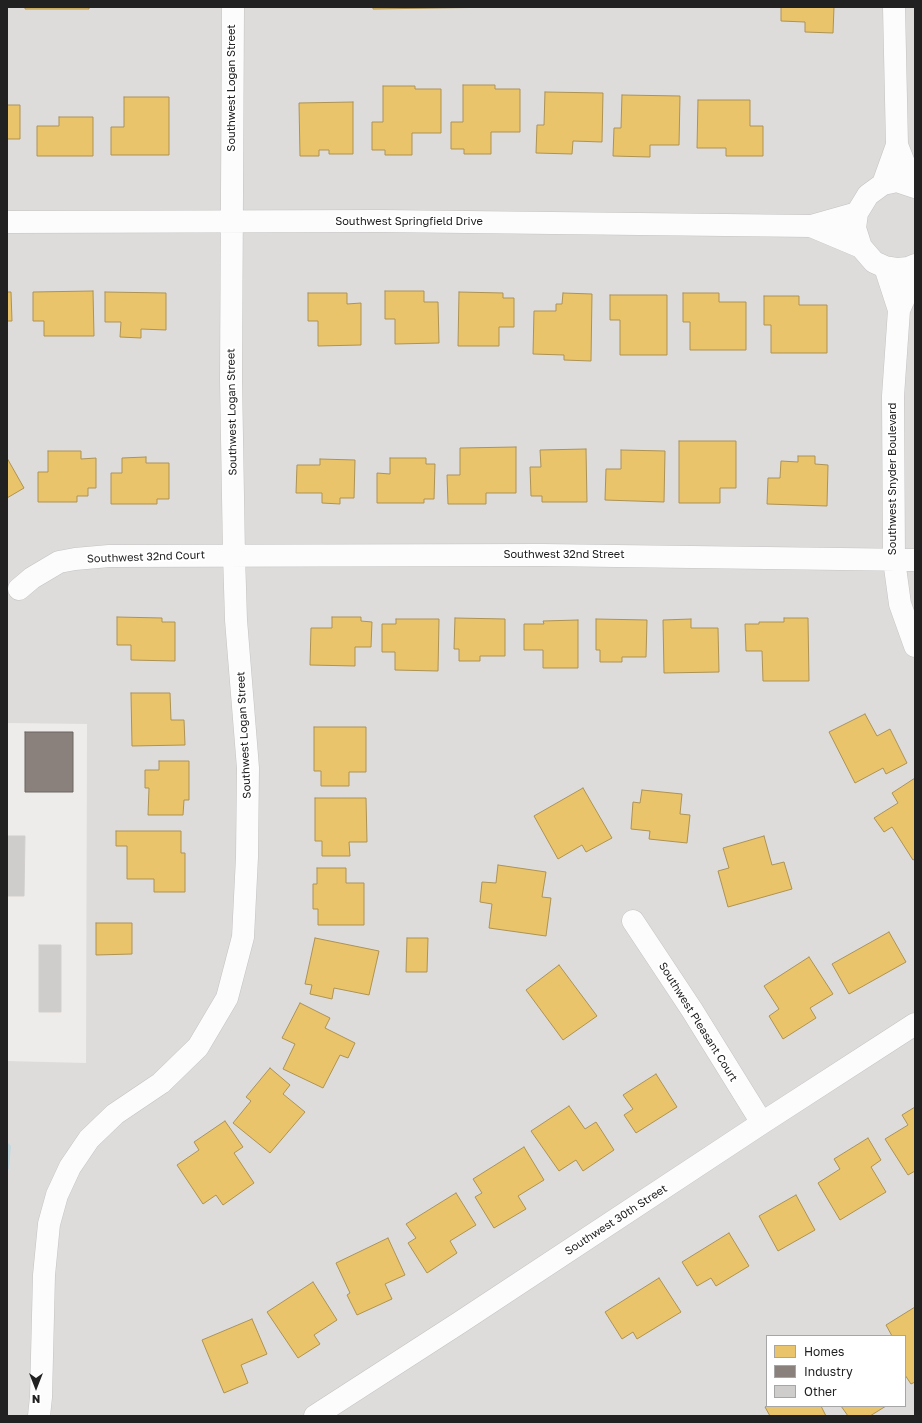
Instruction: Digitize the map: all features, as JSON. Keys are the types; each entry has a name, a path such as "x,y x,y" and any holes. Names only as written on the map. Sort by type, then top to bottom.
{"street":[{"name":"Southwest Logan Street","path":"39,1416 41,1397 44,1275 49,1224 57,1195 70,1167 89,1139 115,1114 161,1083 198,1047 227,998 243,937 247,857 248,768 236,620 234,555 231,379 232,7"},
{"path":"883,184 897,145 894,7"},
{"path":"897,145 914,186"},
{"path":"914,186 897,181 883,184 868,195 857,213 855,228 861,247 874,262 885,267 898,269 908,268 915,265"},
{"path":"811,226 857,213"},
{"name":"Southwest Springfield Drive","path":"7,222 380,221 811,226"},
{"path":"811,226 861,247"},
{"name":"Southwest Snyder Boulevard","path":"885,267 899,310"},
{"name":"Southwest Snyder Boulevard","path":"915,274 899,310 893,396 904,560 900,604 915,646"},
{"name":"Southwest 32nd Street","path":"234,555 696,556 904,560"},
{"name":"Southwest 32nd Court","path":"19,589 32,578 59,562 75,559 109,556 234,555"},
{"name":"Southwest Pleasant Court","path":"634,921 692,1010 762,1123"},
{"name":"Southwest 30th Street","path":"315,1416 460,1323 762,1123 915,1024"}],"shaded area":[{"path":"7,7 915,7 915,1416 7,1416 7,1061 86,1063 87,724 7,723"}],"water":[{"path":"7,1142 11,1146 9,1168 7,1172"}],"building: Homes":[{"path":"25,7 89,7 89,9 25,9"},
{"path":"373,7 502,7 373,9"},
{"path":"781,7 834,7 833,33 805,32 805,22 781,21"},
{"path":"463,85 495,85 495,89 520,89 520,132 491,132 491,154 464,154 464,149 451,149 451,122 463,122"},
{"path":"383,86 415,86 415,89 441,89 441,133 412,133 412,155 385,155 385,150 372,150 372,122 383,122"},
{"path":"545,92 603,93 602,142 573,141 572,154 536,153 537,125 544,125"},
{"path":"622,95 680,96 679,145 650,145 650,157 613,156 614,128 621,128"},
{"path":"124,97 169,97 169,155 111,155 111,127 124,127"},
{"path":"698,100 750,100 750,126 763,126 763,156 726,156 726,148 697,148"},
{"path":"353,102 353,154 329,154 329,150 319,150 319,156 300,156 299,103"},
{"path":"7,105 20,105 20,139 7,139"},
{"path":"59,117 93,117 93,156 37,156 37,126 59,126"},
{"path":"93,291 94,336 44,336 44,321 33,321 33,292"},
{"path":"385,291 424,291 424,302 438,302 439,343 395,344 395,319 385,319"},
{"path":"7,292 11,292 12,321 7,321"},
{"path":"105,292 166,293 166,330 141,329 141,338 120,337 121,322 105,322"},
{"path":"459,292 503,293 503,298 514,298 514,327 499,327 499,346 458,346"},
{"path":"308,293 347,293 347,304 361,303 361,345 318,346 318,321 308,321"},
{"path":"563,293 592,294 591,361 564,360 564,355 533,354 534,311 556,311 556,304 562,304"},
{"path":"683,293 719,293 719,302 746,302 746,350 690,350 690,322 683,322"},
{"path":"610,295 667,295 667,355 620,355 620,320 610,320"},
{"path":"764,296 799,296 799,305 827,305 827,353 771,353 771,325 764,325"},
{"path":"679,441 736,441 736,488 720,488 720,503 679,503"},
{"path":"516,447 516,493 486,493 486,504 448,504 447,475 460,475 460,448"},
{"path":"586,449 587,502 542,502 542,496 531,496 530,467 541,467 540,450"},
{"path":"621,450 665,451 664,502 605,500 606,469 621,469"},
{"path":"48,451 81,451 81,459 96,458 96,488 88,488 88,496 77,496 77,502 38,502 38,472 48,472"},
{"path":"798,456 815,456 815,464 828,465 827,506 767,504 768,478 780,478 781,461 798,462"},
{"path":"146,457 146,463 169,463 169,499 157,499 157,504 111,504 111,473 122,473 122,458"},
{"path":"7,458 24,488 7,498"},
{"path":"390,458 426,458 426,464 435,464 434,499 424,499 424,503 377,503 377,473 390,474"},
{"path":"320,459 355,460 354,498 340,498 340,504 322,503 322,493 296,493 297,465 320,465"},
{"path":"117,617 162,618 162,622 175,622 175,661 131,660 131,645 117,645"},
{"path":"332,617 361,617 361,621 372,622 371,647 355,647 355,666 310,665 311,628 332,628"},
{"path":"455,618 505,619 505,656 480,656 480,661 459,661 459,649 454,649"},
{"path":"784,618 808,618 809,681 763,681 762,651 746,651 745,624 759,624 759,622 784,622"},
{"path":"396,619 439,619 438,671 395,670 395,652 382,652 382,624 396,624"},
{"path":"596,619 647,620 646,657 622,657 622,662 600,662 600,650 596,650"},
{"path":"691,619 691,628 718,628 719,672 664,673 663,620"},
{"path":"578,620 578,668 543,668 543,650 524,650 524,624 544,624 543,621"},
{"path":"131,693 170,693 171,720 184,720 185,745 132,746"},
{"path":"865,714 877,736 890,729 907,763 886,774 883,768 855,783 829,732"},
{"path":"314,727 366,727 366,772 349,772 349,786 321,786 321,771 314,771"},
{"path":"159,761 189,761 189,800 184,800 183,815 148,815 149,788 145,788 145,770 159,770"},
{"path":"915,778 915,859 913,860 892,827 884,832 874,818 898,803 892,793"},
{"path":"583,788 612,838 586,852 582,845 558,859 534,816"},
{"path":"642,790 682,794 680,814 690,815 687,843 649,839 650,831 631,829 633,802 640,803"},
{"path":"315,798 366,798 367,842 349,842 350,856 322,856 322,841 315,841"},
{"path":"116,831 181,831 181,853 185,853 185,892 154,892 154,879 127,879 127,846 116,846"},
{"path":"764,836 772,865 784,862 792,889 728,907 718,871 729,868 723,848"},
{"path":"498,865 546,872 542,897 551,898 546,936 489,928 492,904 480,902 482,882 496,883"},
{"path":"317,868 346,868 346,883 364,883 364,925 318,925 318,909 313,909 313,884 317,884"},
{"path":"96,923 132,923 132,954 96,955"},
{"path":"889,932 906,962 849,994 832,964"},
{"path":"315,938 379,951 369,995 334,988 332,999 310,994 312,985 305,984"},
{"path":"407,938 428,938 427,972 406,972"},
{"path":"809,957 833,994 810,1008 816,1018 783,1039 769,1016 779,1009 764,986"},
{"path":"559,965 597,1016 563,1040 526,990"},
{"path":"300,1003 330,1018 325,1028 355,1043 348,1058 340,1055 323,1088 283,1069 295,1044 282,1038"},
{"path":"270,1068 290,1085 283,1094 305,1112 270,1153 233,1123 251,1101 246,1097"},
{"path":"656,1074 677,1107 636,1133 624,1115 633,1109 623,1095"},
{"path":"569,1106 585,1129 596,1122 614,1150 583,1171 576,1160 559,1171 531,1131"},
{"path":"915,1107 915,1171 908,1175 885,1139 908,1125 902,1115"},
{"path":"225,1121 243,1147 234,1153 254,1183 223,1205 216,1195 203,1204 177,1165 199,1150 194,1142"},
{"path":"868,1138 881,1160 871,1167 886,1192 840,1220 818,1183 840,1169 834,1159"},
{"path":"524,1147 544,1180 518,1196 526,1209 494,1228 475,1197 482,1193 473,1179"},
{"path":"456,1193 476,1225 450,1241 457,1253 427,1273 408,1243 416,1238 406,1224"},
{"path":"796,1195 815,1230 778,1251 759,1216"},
{"path":"729,1233 749,1266 716,1286 711,1278 697,1286 682,1262"},
{"path":"388,1238 405,1275 385,1284 392,1299 357,1315 347,1295 350,1293 336,1263"},
{"path":"659,1278 681,1312 637,1339 633,1332 622,1339 605,1312"},
{"path":"313,1282 337,1320 314,1335 320,1344 298,1358 267,1312"},
{"path":"915,1307 915,1382 911,1384 906,1376 906,1335 891,1335 886,1325"},
{"path":"252,1319 267,1354 241,1365 248,1383 224,1393 202,1340"},
{"path":"765,1407 822,1407 826,1416 770,1416"},
{"path":"842,1407 884,1407 870,1416 848,1416"}],"building: Industry":[{"path":"25,732 73,732 73,792 25,792"}],"building: Other":[{"path":"7,836 25,836 24,896 7,896"},
{"path":"39,945 61,945 61,1012 39,1012"}]}
